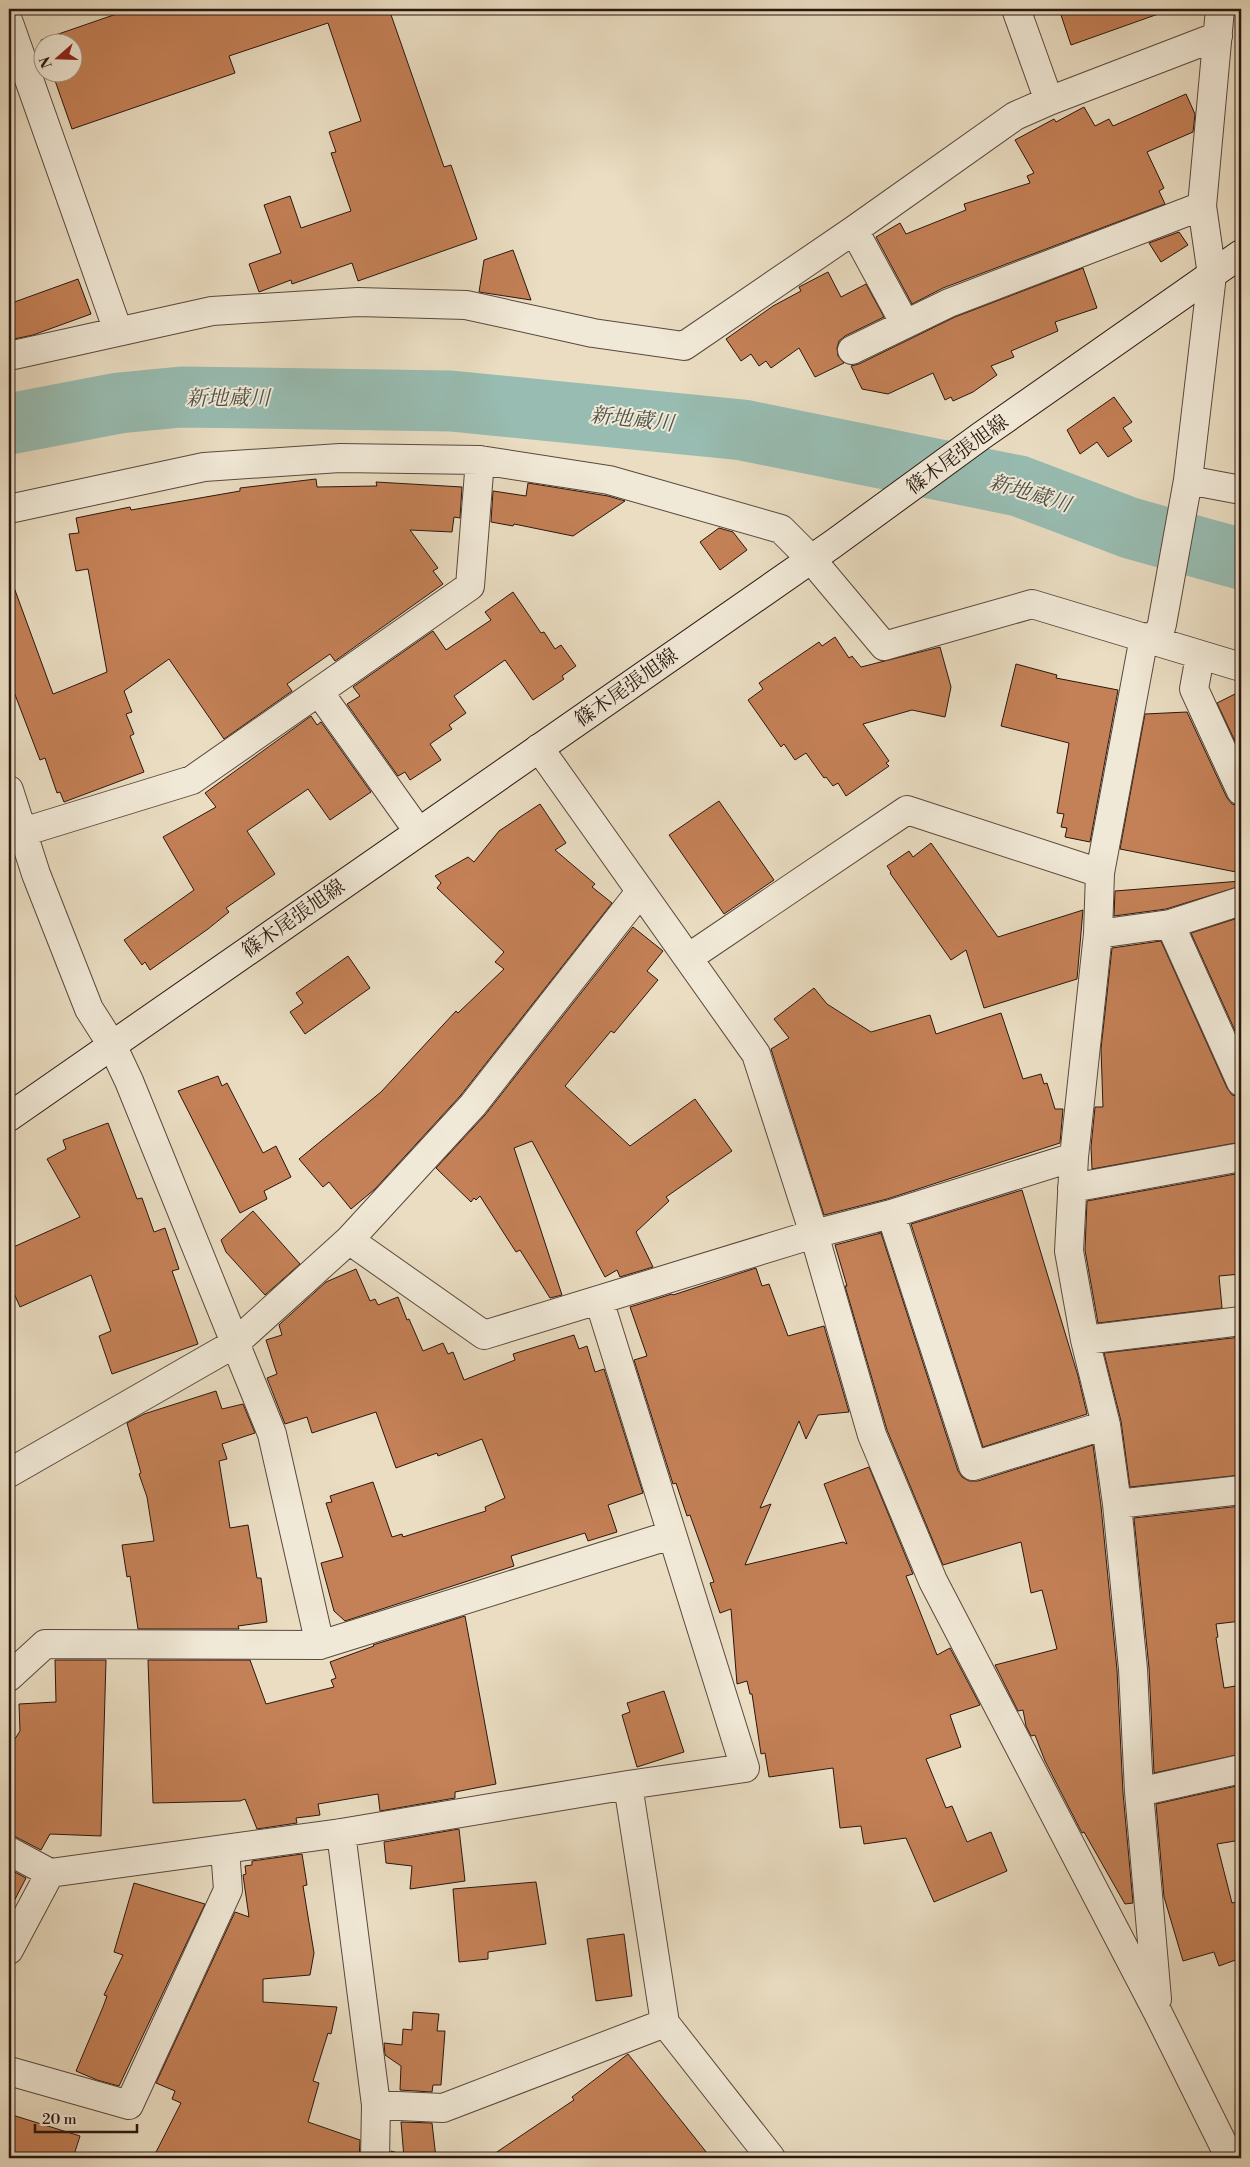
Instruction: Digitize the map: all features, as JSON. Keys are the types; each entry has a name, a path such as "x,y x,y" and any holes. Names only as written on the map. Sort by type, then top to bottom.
{"street":[{"path":"1016,9 1049,101"},
{"path":"1158,2013 1139,1792 1133,1669 1117,1504 1106,1425 1086,1340 1070,1251 1074,1157 1098,934 1100,873 1186,491 1212,275 1202,206 1220,9"},
{"path":"9,23 118,330"},
{"path":"9,356 118,330 212,311 358,302 466,305 594,333 684,346 854,230 1015,116 1218,36"},
{"path":"852,350 949,303 1202,206"},
{"path":"854,230 905,324"},
{"name":"篠木尾張旭線","path":"9,1117 822,551 981,436 1241,254"},
{"path":"9,509 204,468 340,458 480,460 609,480 781,528 822,551 884,646 1032,604 1155,634 1200,656 1241,667"},
{"path":"23,832 192,780 470,586 480,460"},
{"path":"1186,491 1241,490"},
{"path":"1200,656 1194,689 1241,791"},
{"path":"319,692 418,831"},
{"path":"539,748 756,1054 814,1234 872,1435 933,1581 1158,2013 1230,2158"},
{"path":"9,790 36,874 88,1009 112,1045 129,1081 272,1434 320,1645"},
{"path":"688,958 907,810 1100,873"},
{"path":"9,1474 234,1344 348,1240 473,1105 640,892"},
{"path":"1098,934 1170,924 1241,901"},
{"path":"1170,924 1241,1082"},
{"path":"348,1240 484,1335 814,1234 891,1214 1074,1157"},
{"path":"1072,1188 1241,1157"},
{"path":"891,1214 973,1466 1106,1425"},
{"path":"9,1851 50,1873 341,1833 628,1785 745,1768 599,1300"},
{"path":"1086,1340 1241,1322"},
{"path":"1117,1504 1241,1490"},
{"path":"9,1677 44,1644 320,1645 671,1535"},
{"path":"1139,1792 1241,1769"},
{"path":"628,1785 665,2023 771,2158"},
{"path":"341,1833 376,2105 375,2158"},
{"path":"9,2072 129,2105 228,1890 225,1849"},
{"path":"9,1950 50,1873"},
{"path":"376,2105 443,2108 665,2023"}],"building":[{"path":"131,9 389,9 444,167 451,165 477,239 358,281 352,263 292,284 291,280 259,292 249,264 281,253 264,205 290,196 301,228 351,211 331,153 336,152 329,132 361,121 328,23 229,56 235,73 72,129 56,82 82,82 82,32 64,32"},
{"path":"1059,9 1160,9 1161,13 1071,45"},
{"path":"1186,94 1195,114 1193,132 1147,152 1164,188 1159,191 1165,204 943,288 912,304 876,237 900,223 906,234 966,210 964,204 1030,183 1027,176 1034,173 1015,140 1054,119 1056,122 1084,107 1095,126 1109,119 1113,126"},
{"path":"1179,232 1188,245 1161,262 1149,243"},
{"path":"513,250 531,300 479,292 484,260"},
{"path":"1083,268 1097,308 1055,322 1058,331 1011,351 1014,357 991,366 997,375 973,392 953,401 951,397 945,400 933,373 888,394 862,389 851,366 859,364 955,317"},
{"path":"828,272 841,297 866,284 884,317 845,336 839,341 837,348 838,356 844,363 815,377 799,348 771,368 766,361 759,366 751,354 741,361 726,339 773,306 801,291 799,287"},
{"path":"78,279 91,314 33,335 9,340 9,304"},
{"path":"1114,397 1132,422 1123,428 1132,441 1108,457 1097,442 1080,454 1067,430"},
{"path":"316,479 317,487 377,486 376,482 462,487 460,518 454,517 452,532 410,530 438,568 433,571 443,584 335,661 330,654 287,684 292,691 224,739 169,659 124,691 132,712 126,714 134,734 130,736 144,772 64,802 60,792 57,793 45,758 40,760 9,679 9,583 12,582 53,694 107,672 88,569 76,571 69,534 79,533 76,518 130,507 131,510 240,491 240,488"},
{"path":"528,483 608,496 625,501 573,536 514,524 513,526 491,522 493,491 526,496"},
{"path":"719,528 733,532 747,550 720,570 700,542"},
{"path":"513,592 541,633 544,632 555,649 561,645 576,666 562,676 564,679 533,700 505,660 454,696 466,713 449,725 452,729 430,744 441,760 410,780 405,772 398,776 347,704 360,696 353,687 433,631 446,650 491,620 485,612"},
{"path":"835,637 849,658 852,656 861,667 940,647 951,687 945,717 912,710 863,724 889,761 886,763 889,766 846,796 838,783 833,786 826,777 824,778 806,753 795,760 784,744 781,747 748,700 763,689 759,683 819,642 822,646"},
{"path":"1016,664 1057,675 1056,678 1118,690 1090,842 1065,837 1067,828 1061,827 1064,814 1057,813 1069,743 1001,726"},
{"path":"1241,691 1241,754 1217,703"},
{"path":"1187,712 1227,798 1232,804 1241,806 1241,873 1120,849 1145,714"},
{"path":"311,716 317,725 321,722 371,792 330,820 308,789 247,831 275,874 226,908 229,912 150,970 145,962 142,965 124,940 194,890 163,837 216,807 205,793"},
{"path":"719,801 774,880 724,914 669,835"},
{"path":"540,804 566,843 555,850 595,884 592,887 612,903 461,1095 375,1189 351,1209 329,1182 323,1187 299,1159 381,1092 456,1011 458,1013 504,969 495,962 504,952 437,888 441,883 435,876 468,857 474,862 499,831"},
{"path":"931,843 998,937 1083,910 1077,979 984,1008 966,950 951,960 887,866 909,851 913,857"},
{"path":"1241,881 1241,886 1166,909 1114,916 1115,891"},
{"path":"1241,917 1241,1044 1191,933"},
{"path":"633,927 663,951 647,971 658,980 614,1033 611,1031 565,1086 630,1146 695,1099 732,1151 666,1197 669,1201 636,1232 653,1267 620,1277 617,1270 605,1277 532,1141 514,1148 562,1295 550,1298 520,1250 516,1252 480,1196 476,1200 474,1198 471,1202 436,1168 485,1115"},
{"path":"1161,941 1227,1088 1232,1095 1241,1097 1241,1142 1092,1169 1091,1147 1095,1107 1103,1107 1101,1049 1112,948"},
{"path":"348,956 370,988 305,1034 290,1012 303,1003 296,993"},
{"path":"814,988 827,1004 871,1032 930,1015 936,1034 1001,1013 1023,1079 1041,1074 1044,1084 1047,1083 1055,1109 1063,1109 1060,1143 887,1199 824,1215 771,1049 789,1038 774,1019"},
{"path":"218,1076 222,1086 227,1083 263,1153 276,1146 291,1177 264,1191 267,1199 240,1213 178,1091"},
{"path":"108,1123 137,1199 142,1198 154,1232 165,1228 179,1269 172,1271 198,1344 112,1374 99,1336 111,1331 91,1275 20,1307 9,1282 9,1249 80,1217 47,1159 66,1149 63,1140"},
{"path":"1241,1173 1241,1274 1219,1276 1222,1308 1098,1323 1085,1250 1087,1201"},
{"path":"1022,1190 1078,1376 1087,1414 983,1447 911,1224"},
{"path":"253,1211 300,1264 265,1295 226,1252 221,1240"},
{"path":"881,1233 958,1471 962,1477 969,1481 978,1481 1093,1445 1117,1670 1123,1793 1133,1903 1125,1904 1084,1832 1082,1833 1045,1761 1035,1735 1031,1736 1026,1726 1023,1710 1018,1711 995,1665 1057,1649 1042,1590 1031,1593 1021,1542 943,1565 887,1430 835,1245"},
{"path":"756,1268 762,1286 769,1284 788,1336 824,1326 849,1412 818,1415 806,1439 799,1421 760,1508 771,1504 745,1565 843,1542 847,1544 824,1484 869,1467 913,1574 906,1576 937,1655 950,1648 980,1705 950,1715 961,1747 926,1759 946,1808 952,1806 967,1842 991,1832 1007,1871 934,1902 906,1838 864,1844 861,1826 840,1828 833,1768 769,1777 765,1753 761,1754 752,1694 750,1694 747,1681 737,1684 731,1609 720,1613 710,1583 714,1582 690,1515 687,1516 676,1483 673,1484 634,1360 647,1356 630,1307"},
{"path":"356,1269 370,1301 375,1299 378,1305 398,1297 423,1351 443,1343 448,1354 453,1352 464,1380 515,1360 513,1354 574,1335 579,1349 587,1346 595,1372 604,1369 643,1493 608,1505 617,1532 588,1541 585,1533 511,1556 514,1566 345,1621 334,1611 321,1563 343,1557 326,1503 332,1502 330,1496 373,1482 392,1537 402,1534 403,1537 486,1511 485,1507 505,1498 482,1439 438,1456 437,1453 396,1468 376,1412 312,1433 307,1417 285,1424 267,1378 277,1374 266,1340 282,1335 279,1325 326,1282"},
{"path":"1241,1337 1241,1475 1130,1487 1121,1421 1104,1353"},
{"path":"216,1391 222,1409 243,1404 255,1433 222,1444 227,1459 219,1461 230,1528 248,1525 257,1578 261,1578 267,1622 238,1626 239,1629 138,1629 130,1576 127,1577 122,1545 154,1541 147,1497 139,1474 141,1473 127,1423 144,1414"},
{"path":"1241,1506 1241,1621 1216,1624 1218,1637 1216,1638 1224,1688 1241,1685 1241,1754 1154,1773 1149,1668 1134,1518"},
{"path":"465,1616 496,1784 455,1792 455,1798 380,1811 378,1794 318,1804 320,1815 296,1818 297,1823 257,1829 245,1799 240,1801 153,1803 148,1660 250,1660 266,1704 334,1687 331,1680 336,1678 330,1662 373,1645"},
{"path":"55,1660 106,1660 101,1836 50,1834 41,1850 9,1835 9,1748 20,1731 19,1704 56,1702"},
{"path":"664,1691 684,1752 637,1767 622,1715 630,1712 627,1703"},
{"path":"1241,1785 1241,1840 1217,1844 1232,1903 1241,1901 1241,1958 1219,1966 1214,1952 1183,1961 1164,1897 1156,1804"},
{"path":"459,1829 465,1881 410,1889 412,1866 386,1863 384,1842"},
{"path":"302,1854 307,1885 303,1886 314,1953 310,1975 263,1979 263,2002 337,2007 331,2034 328,2033 313,2081 319,2083 308,2122 360,2140 359,2158 153,2158 181,2103 172,2099 175,2091 156,2083 235,1912 249,1917 243,1875 246,1874 245,1866 252,1865 252,1861"},
{"path":"9,1869 26,1878 9,1911"},
{"path":"536,1882 546,1944 488,1952 488,1959 459,1962 453,1889"},
{"path":"134,1883 205,1904 119,2086 97,2080 76,2071 103,2007 107,1996 104,1995 123,1955 114,1952"},
{"path":"624,1934 632,1996 596,2001 587,1939"},
{"path":"413,2012 439,2014 437,2031 445,2031 441,2085 433,2085 432,2092 400,2090 401,2066 385,2055 384,2043 402,2045 403,2029 412,2030"},
{"path":"628,2054 711,2158 488,2158 574,2100 572,2097"},
{"path":"9,2114 80,2136 73,2158 9,2158"},
{"path":"401,2122 432,2123 436,2158 404,2158"},
{"path":"391,2151 401,2154 400,2158 391,2158"}],"waterway":[{"name":"新地蔵川","path":"9,424 119,403 181,397 451,401 743,430 1019,486 1130,528 1241,559"}]}
